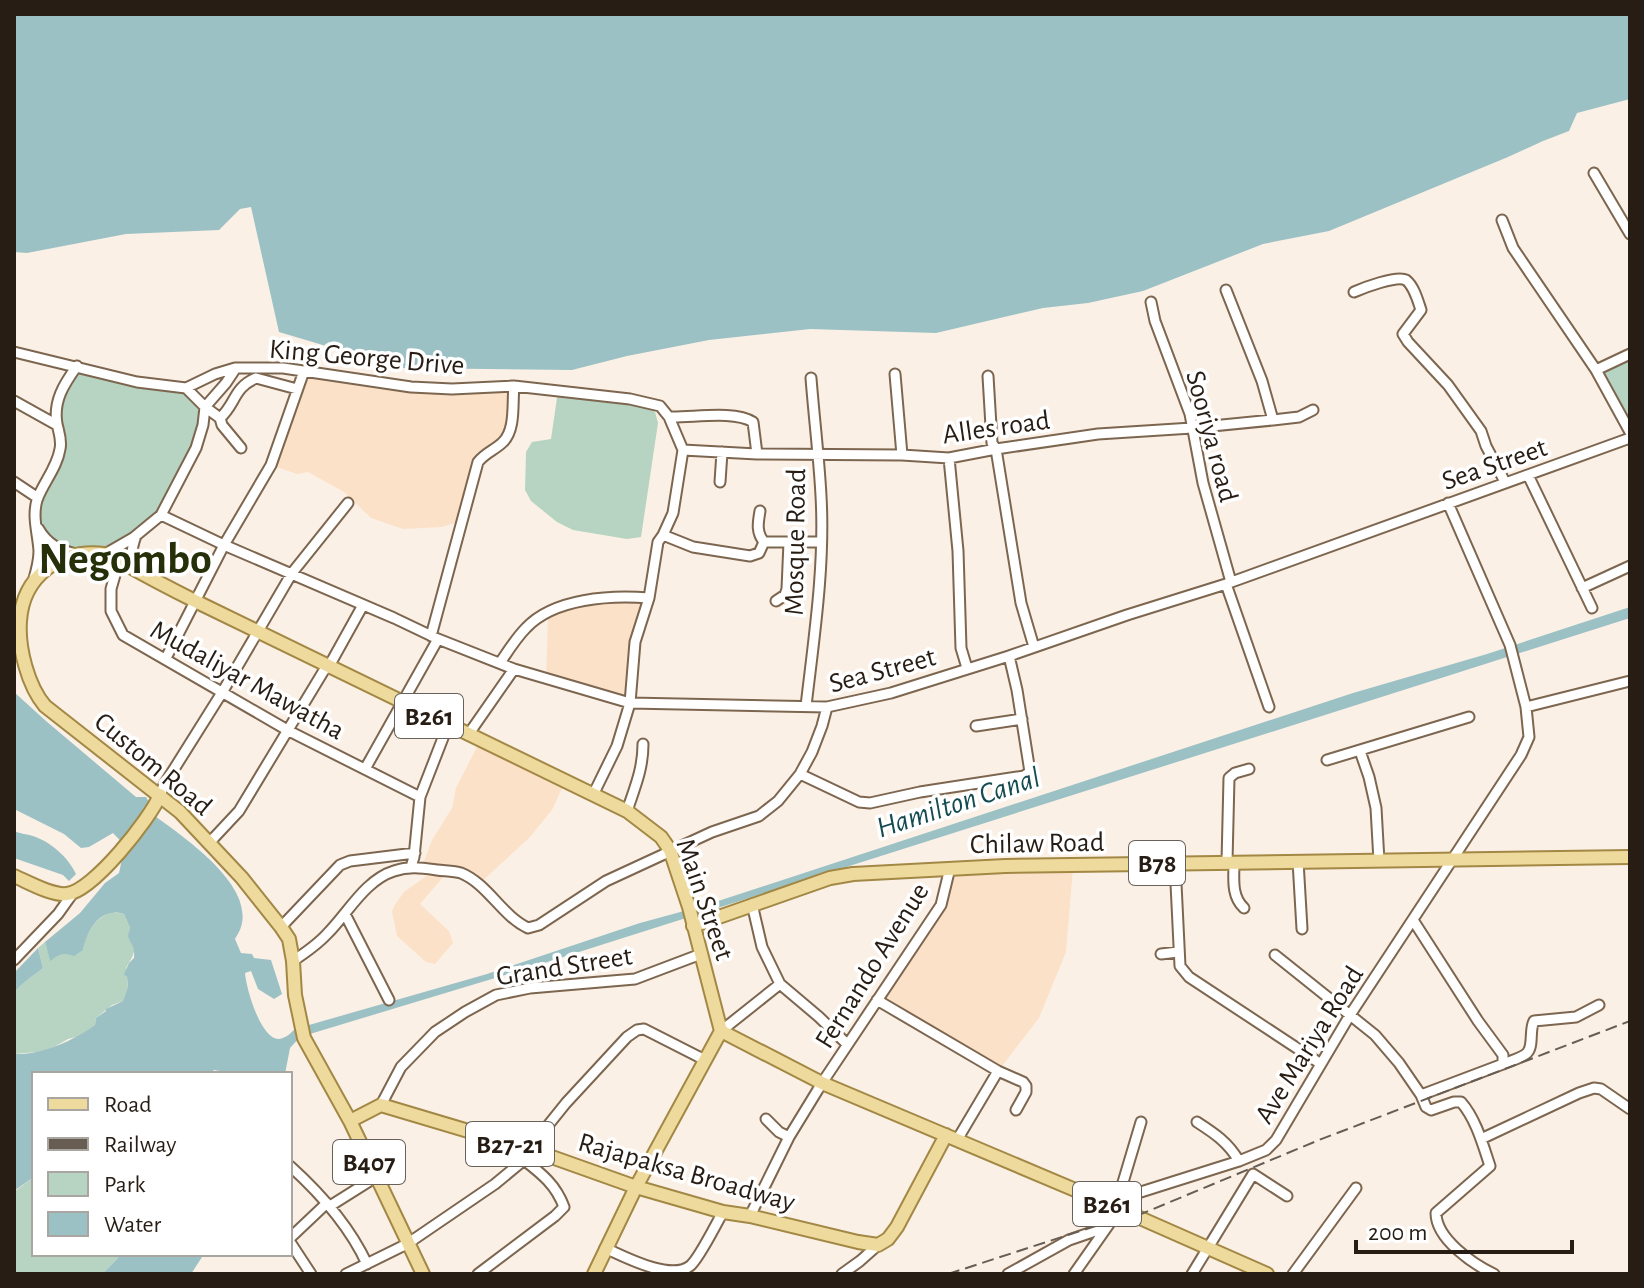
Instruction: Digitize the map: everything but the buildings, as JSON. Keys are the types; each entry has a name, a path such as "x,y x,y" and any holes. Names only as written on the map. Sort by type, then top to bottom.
{"main road":[{"path":"33,582 53,563 76,554 107,553"},
{"name":"Main Street","path":"107,553 194,601 327,667 627,811 661,837 670,850 689,907 721,1031"},
{"name":"Custom Road","path":"33,582 22,605 20,624 26,667 37,697 160,795 210,842 281,927 289,939 300,1025 310,1052 350,1121"},
{"path":"14,876 55,893 73,893 124,847 153,810 160,795"},
{"name":"Chilaw Road","path":"693,926 830,878 853,874 950,868 1175,863 1630,857"},
{"path":"594,1274 636,1187 721,1031"},
{"name":"B261","path":"721,1031 822,1083 1114,1204 1267,1274"},
{"path":"350,1121 381,1105"},
{"name":"Rajapaksa Broadway","path":"381,1105 723,1212 878,1245"},
{"name":"B407","path":"350,1121 423,1274"},
{"path":"878,1245 888,1239 897,1227 952,1138"}],"street":[{"path":"1594,173 1630,234"},
{"path":"1502,220 1513,248 1596,370 1630,435"},
{"path":"1354,292 1400,278 1406,281 1421,310 1403,334 1448,385 1481,431 1505,482"},
{"path":"1226,290 1262,381 1273,420"},
{"name":"Sooriya road","path":"1151,302 1155,321 1190,414 1203,483 1228,583 1269,707"},
{"path":"14,352 137,382 186,388 236,368"},
{"path":"1596,370 1630,354"},
{"path":"33,582 39,560 36,526 38,498 60,451 56,412 61,391 77,366"},
{"name":"King George Drive","path":"161,515 196,448 205,407 236,368 283,368 411,387 514,386 630,399 660,406 669,417"},
{"path":"166,658 224,545 271,465 304,371"},
{"path":"895,374 902,455"},
{"path":"988,376 992,443 996,449 1021,603 1034,647"},
{"path":"220,418 230,407 234,395 256,378 297,389"},
{"name":"Mosque Road","path":"806,706 820,590 821,542 821,496 811,378"},
{"path":"365,769 434,638 478,462 503,441 510,429 514,386"},
{"path":"186,388 220,418 241,448"},
{"path":"14,401 57,425"},
{"name":"Alles road","path":"683,450 949,458 1098,434 1299,417 1313,410"},
{"path":"593,795 617,746 630,703 635,642 649,598 658,542 673,513 683,450 669,417 717,415 747,418 753,422 757,454"},
{"name":"Sea Street","path":"161,515 434,638 514,669 630,703 827,707 891,693 1228,583 1630,435"},
{"path":"720,482 722,452"},
{"path":"949,458 958,551 961,648 967,668"},
{"path":"1528,475 1592,608"},
{"path":"14,482 38,498"},
{"path":"160,795 292,573 348,503"},
{"name":"Ave Mariya Road","path":"1114,1204 1239,1161 1266,1150 1276,1140 1350,1015 1521,755 1529,737 1526,707 1510,645 1448,503"},
{"path":"760,511 757,529 764,542"},
{"path":"107,553 136,536 161,515"},
{"path":"36,526 52,545 76,554"},
{"path":"663,535 693,547 750,556 759,553 764,542"},
{"path":"135,570 131,558 136,536"},
{"path":"764,542 821,542"},
{"path":"776,601 785,595 787,589 789,542"},
{"name":"Mudaliyar Mawatha","path":"119,561 111,589 111,611 123,635 289,731 420,797"},
{"path":"1582,588 1630,566"},
{"path":"500,663 526,627 550,611 611,596 649,598"},
{"path":"210,842 239,811 363,605"},
{"path":"800,774 859,802 870,803 1024,776 1030,772 1009,656"},
{"path":"468,735 514,669"},
{"path":"1526,707 1630,681"},
{"path":"293,961 326,935 368,886 392,871 411,867 461,873 518,924 528,928 539,925 606,881 712,832 759,816 778,801 800,774 812,752 827,707"},
{"path":"1327,760 1469,717"},
{"path":"976,726 1022,719"},
{"path":"411,867 420,797 448,725"},
{"path":"627,811 643,762 643,744"},
{"path":"1360,751 1376,808 1379,861"},
{"path":"1244,908 1235,893 1230,862 1229,778 1249,769"},
{"path":"281,927 340,865 415,853"},
{"path":"1298,861 1302,929"},
{"path":"1175,863 1180,966 1189,977 1321,1064"},
{"name":"Fernando Avenue","path":"750,1216 789,1137 822,1083 941,905 950,868"},
{"path":"14,960 58,914 73,893"},
{"path":"752,904 762,947 780,984 847,1044"},
{"path":"345,914 389,1000"},
{"path":"1413,920 1503,1055 1503,1064"},
{"path":"1161,954 1178,952"},
{"name":"Grand Street","path":"381,1105 401,1067 435,1032 496,995 530,988 635,979 701,954"},
{"path":"1275,955 1375,1035 1399,1063 1426,1107 1431,1110 1454,1102 1461,1102 1466,1107 1490,1166 1436,1213 1436,1221 1455,1247 1478,1266 1494,1274"},
{"path":"721,1031 780,984"},
{"path":"877,1000 998,1071 1023,1082 1026,1092 1016,1110"},
{"path":"1421,1095 1526,1054 1530,1050 1534,1021 1576,1017 1599,1005"},
{"path":"346,1274 407,1244 495,1184 528,1153 566,1103 637,1030 644,1029 705,1060"},
{"path":"952,1138 998,1071"},
{"path":"1481,1139 1594,1088 1601,1089 1630,1109"},
{"path":"766,1119 789,1137"},
{"path":"1074,1274 1107,1227 1141,1122"},
{"path":"1197,1122 1219,1136 1239,1161"},
{"path":"478,1274 564,1207 551,1182 528,1153"},
{"path":"292,1168 329,1204 367,1264"},
{"path":"1192,1274 1253,1174 1287,1196"},
{"path":"292,1238 329,1204 376,1177"},
{"path":"1293,1274 1356,1188"},
{"path":"605,1248 653,1267 680,1271 692,1265 723,1212"},
{"path":"1008,1274 1069,1240 1107,1227"},
{"path":"292,1243 311,1274"},
{"path":"842,1274 878,1245"}],"shaded area":[{"path":"310,375 452,389 514,386 510,429 485,453 461,521 442,527 403,529 371,518 344,492 308,472 297,474 271,465"},
{"path":"649,598 635,642 630,703 546,678 550,611 585,600"},
{"path":"479,743 564,784 552,810 530,837 478,885 461,873 422,867 432,840 452,808 456,788"},
{"path":"950,868 1073,868 1066,952 1039,1018 998,1071 877,1000 941,905"},
{"path":"429,874 444,876 420,904 449,931 453,943 435,964 426,962 397,936 392,912 404,892"}],"green space":[{"path":"1630,356 1630,427 1600,369"},
{"path":"77,366 185,392 201,411 206,431 161,515 107,553 76,554 43,538 36,511 60,451 56,412"},
{"path":"558,391 630,399 655,412 658,423 641,537 627,539 573,530 557,522 531,501 525,490 526,452 532,442 551,439"},
{"path":"112,912 124,914 130,928 129,939 134,946 134,954 126,968 128,988 123,1001 112,1005 96,1018 95,1025 80,1036 47,1051 14,1054 14,993 43,968 38,948 45,942 50,960 59,954 83,950 93,926"},
{"path":"32,1178 32,1256 119,1256 117,1259 102,1274 14,1274 14,1192"}],"water":[{"path":"14,14 1630,14 1630,99 1577,113 1569,131 1329,231 1263,244 1143,291 1088,303 1043,308 936,333 810,329 709,340 572,370 400,368 279,332 251,207 240,209 219,230 126,234 27,253 14,252"},
{"path":"1630,607 1630,618 538,965 300,1037 290,1048 285,1072 32,1072 32,1178 14,1191 14,1054 57,1046 95,1025 96,1018 106,1009 123,1001 128,987 124,974 134,953 124,914 116,912 108,913 96,922 83,950 74,956 61,954 50,961 45,942 80,913 105,883 119,873 122,859 130,851 113,833 89,847 81,848 64,834 14,809 14,692 136,797 146,797 149,802 147,810 194,845 225,876 242,910 241,927 235,939 241,953 271,960 282,994 274,999 258,989 251,971 245,973 251,1001 261,1023 272,1037 279,1039 295,1029 487,974 1353,693 1487,654"},
{"path":"14,831 52,846 64,856 76,874 69,881 63,875 14,858"},
{"path":"38,948 43,968 14,993 14,973"},
{"path":"119,1256 203,1256 191,1274 102,1274"}],"railway":[{"path":"948,1274 1111,1221 1134,1217 1319,1140 1630,1021"}],"district":[{"name":"Negombo","path":"125,558"}],"water label":[{"name":"Hamilton Canal","path":"958,802"}]}
